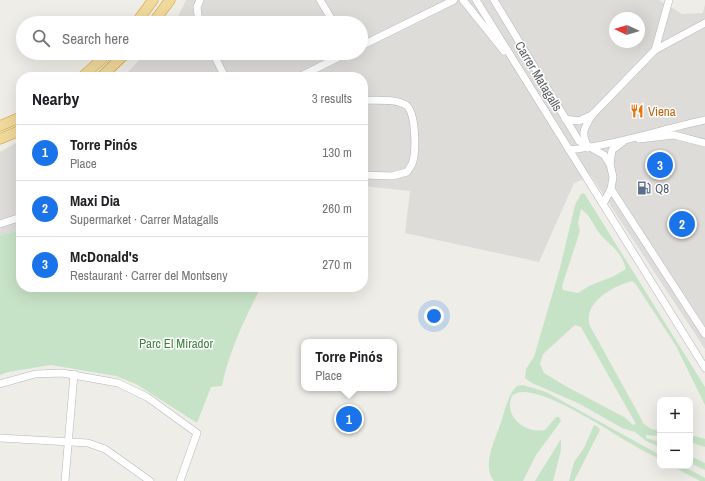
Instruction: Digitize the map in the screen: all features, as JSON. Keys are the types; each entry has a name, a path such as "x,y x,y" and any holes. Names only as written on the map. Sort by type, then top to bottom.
{"highway":[{"path":"141,16 153,0"},
{"path":"158,16 170,0"},
{"path":"88,72 101,60"},
{"path":"106,72 119,60"},
{"path":"0,126 16,119"},
{"path":"0,139 16,132"}],"street":[{"path":"198,16 197,7 200,0"},
{"path":"320,0 330,16"},
{"path":"368,43 454,0"},
{"path":"463,0 518,67"},
{"path":"476,0 705,368"},
{"name":"Carrer Matagalls","path":"494,0 579,141 588,148 604,155 610,164"},
{"path":"655,50 669,0"},
{"path":"588,148 583,136 584,128 592,115 655,50 705,23"},
{"path":"216,60 222,72"},
{"path":"309,72 333,60"},
{"path":"368,100 396,102 406,105 412,112 414,119 413,162 407,172 392,176 368,175"},
{"path":"565,119 579,121 592,115"},
{"path":"603,204 611,189 613,177 610,164 612,150 625,141 653,131 705,120"},
{"path":"569,150 625,141 674,136 705,143"},
{"path":"611,189 705,334"},
{"path":"0,224 16,219"},
{"path":"0,384 35,374 74,374 118,383 147,397 197,433 180,481"},
{"path":"66,481 74,374"},
{"path":"0,438 88,443 105,449 150,481"}],"shaded area":[{"path":"186,0 659,0 682,14 703,13 705,4 705,349 591,176 574,183 539,262 405,233 410,191 368,187 368,72 128,72 139,60 368,60 368,16 178,16"},
{"path":"16,143 16,231 0,235 0,152"}],"green space":[{"path":"584,193 705,387 705,405 676,346 635,283 632,281 624,283 608,291 595,303 589,318 590,326 644,424 651,429 657,430 657,436 646,435 646,438 657,441 657,446 646,441 635,432 622,428 580,404 532,383 525,378 526,369 534,357 560,268 575,205 581,194","holes":["581,209 590,218 600,234 621,257 626,269 614,276 589,286 578,293 563,290 562,286 580,231 578,223","575,325 581,327 636,424 633,425 624,417 544,373 540,364 543,354"]},
{"name":"Parc El Mirador","path":"16,231 16,292 258,292 233,347 222,386 211,387 197,423 136,384 116,376 51,365 8,372 0,375 0,235"},
{"path":"523,385 546,392 657,453 657,458 551,399 535,394 521,392 512,396 510,403 513,417 523,426 537,431 545,430 556,417 559,417 561,421 536,455 523,481 494,481 490,475 489,467 493,443 507,402 511,393 517,386"},
{"path":"594,425 600,430 574,481 569,481 574,462 584,448"},
{"path":"693,436 705,439 705,447 693,443"},
{"path":"561,439 561,450 553,481 535,481"},
{"path":"693,457 705,463 705,470 693,464"},
{"path":"678,469 688,469 705,478 705,481 700,481"}],"place":[{"name":"Viena","path":"637,111"},
{"name":"McDonald's","path":"660,165"},
{"name":"Q8","path":"644,188"},
{"name":"Maxi Dia","path":"682,224"},
{"name":"Torre Pinós","path":"349,419"}]}
